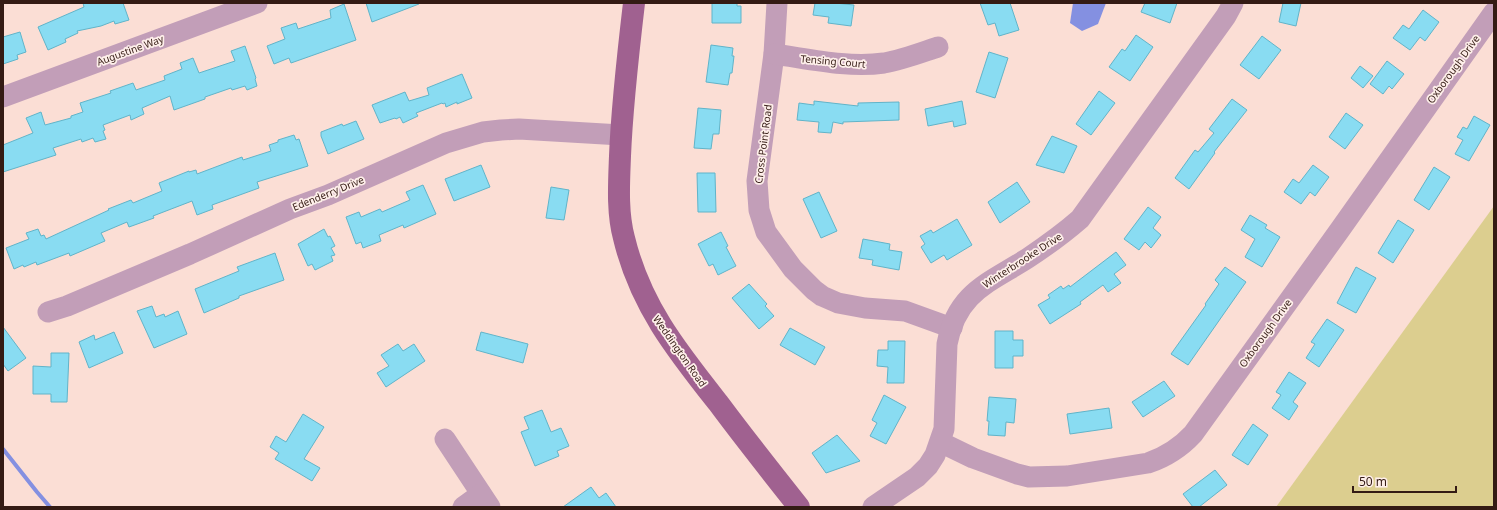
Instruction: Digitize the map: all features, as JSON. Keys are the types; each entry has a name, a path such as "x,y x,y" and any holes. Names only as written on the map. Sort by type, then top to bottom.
{"main road":[{"name":"Weddington Road","path":"634,3 624,92 619,178 621,224 638,282 649,306 663,330 682,357 799,507"}],"street":[{"name":"Augustine Way","path":"3,97 219,10 257,3"},
{"name":"Cross Point Road","path":"777,3 774,54 758,181 758,197 762,221 766,232 773,243 806,283 822,296 845,304 865,308 905,312 952,328"},
{"name":"Winterbrooke Drive","path":"873,507 917,477 935,456 944,429 947,344 952,328 963,306 981,286 1028,258 1068,230 1080,219 1226,16 1233,3"},
{"name":"Oxborough Drive","path":"940,442 972,458 1017,474 1040,478 1067,476 1148,463 1160,459 1177,449 1193,434 1494,12"},
{"name":"Tensing Court","path":"774,54 838,63 866,64 886,62 938,47"},
{"name":"Edenderry Drive","path":"48,312 81,300 190,254 269,218 328,195 464,136 483,132 519,129 621,135"},
{"path":"445,439 486,500 463,507"}],"shaded area":[{"path":"1494,206 1494,507 1276,507"}],"water":[{"path":"1073,3 1106,3 1098,24 1082,31 1070,23"}],"building":[{"path":"83,3 123,3 129,20 115,24 114,21 101,26 77,31 78,33 65,39 66,42 48,50 38,27 84,7"},
{"path":"366,3 418,3 419,4 372,22"},
{"path":"712,3 737,3 737,6 741,6 741,23 712,23"},
{"path":"815,3 854,5 851,26 828,23 829,17 813,15"},
{"path":"980,3 1010,3 1019,30 999,36 995,23 988,25"},
{"path":"1145,3 1177,3 1170,23 1141,12"},
{"path":"1283,3 1301,3 1296,26 1279,22"},
{"path":"344,4 356,40 291,63 289,58 274,64 267,46 285,39 281,28 296,23 298,29 331,18 330,10"},
{"path":"1423,10 1439,22 1425,41 1420,37 1410,50 1393,38 1403,25 1409,29"},
{"path":"20,32 26,52 17,55 18,59 3,64 3,37"},
{"path":"1136,35 1153,47 1130,81 1109,67 1122,49 1125,51"},
{"path":"1262,36 1281,50 1259,79 1240,65"},
{"path":"711,45 733,48 732,56 734,56 732,73 730,73 728,85 706,82"},
{"path":"245,46 256,78 257,86 247,90 245,86 232,90 231,88 174,110 170,96 142,108 144,114 131,120 130,115 103,125 105,130 103,131 106,139 95,142 93,138 82,142 81,139 53,148 56,155 3,172 3,145 33,133 26,118 41,112 45,125 71,118 71,116 83,112 80,103 111,93 110,91 133,83 136,90 165,80 164,76 182,69 180,63 193,58 199,73 235,61 231,51"},
{"path":"989,52 1008,58 995,98 976,92"},
{"path":"1387,61 1404,74 1392,89 1389,86 1383,94 1370,84"},
{"path":"1360,66 1373,76 1363,88 1351,78"},
{"path":"462,74 472,98 446,107 445,103 442,103 416,113 418,116 403,123 400,117 380,123 372,105 405,92 409,101 429,95 427,88"},
{"path":"1099,91 1115,103 1091,135 1076,124"},
{"path":"1232,99 1247,110 1214,152 1215,153 1189,189 1175,178 1195,150 1198,152 1214,133 1209,129"},
{"path":"814,101 858,106 858,103 899,102 899,120 843,122 843,124 833,122 831,133 818,132 819,122 797,120 799,103 814,105"},
{"path":"962,101 966,124 954,127 953,121 928,126 925,109"},
{"path":"698,108 721,110 719,134 713,134 711,149 694,148"},
{"path":"1346,113 1363,125 1345,149 1329,137"},
{"path":"1474,116 1490,125 1469,161 1455,154 1463,140 1457,137 1463,127 1467,129"},
{"path":"356,121 364,139 328,154 321,136 321,132 342,124 343,126"},
{"path":"294,135 296,140 299,139 308,166 257,182 259,188 212,205 213,209 197,215 192,201 153,216 154,218 129,227 127,222 101,233 105,241 70,256 69,253 37,265 36,262 14,269 6,248 29,239 26,233 38,229 41,236 44,235 46,239 109,210 108,209 131,200 133,203 162,191 159,183 189,171 196,170 197,174 242,157 243,160 271,151 269,145 278,142 278,140"},
{"path":"1052,136 1077,146 1064,173 1036,165"},
{"path":"481,165 490,187 454,201 445,179"},
{"path":"1313,165 1329,177 1315,196 1310,192 1301,204 1284,192 1293,179 1299,183"},
{"path":"1434,167 1450,177 1429,210 1414,200"},
{"path":"697,173 715,173 716,212 698,212"},
{"path":"1017,182 1030,202 1000,223 988,202"},
{"path":"423,185 436,214 404,228 403,225 379,235 381,241 363,248 361,242 356,244 346,217 359,212 361,217 380,209 382,212 410,200 406,192"},
{"path":"551,187 569,190 564,220 546,218"},
{"path":"819,192 837,231 821,238 803,199"},
{"path":"1148,207 1161,217 1153,228 1161,235 1151,248 1145,242 1139,250 1124,239"},
{"path":"1250,215 1267,225 1265,228 1280,237 1262,267 1245,257 1255,239 1241,230"},
{"path":"957,219 972,245 947,260 944,255 931,263 921,247 925,244 920,236 931,230 933,233"},
{"path":"1398,220 1414,230 1393,263 1378,253"},
{"path":"324,229 328,237 330,236 335,246 331,248 335,255 331,256 333,261 315,270 312,264 308,266 298,244"},
{"path":"721,232 728,246 726,247 736,266 718,275 713,264 709,266 698,244"},
{"path":"863,239 890,244 889,250 902,252 899,270 872,265 873,260 859,258"},
{"path":"1116,252 1126,265 1114,274 1121,283 1108,292 1103,285 1080,302 1081,304 1050,324 1038,305 1050,298 1048,295 1061,286 1063,289 1069,285 1070,287"},
{"path":"275,253 284,280 239,296 239,298 204,313 195,289 239,271 237,267"},
{"path":"1225,267 1246,282 1188,365 1171,354 1206,305 1205,304 1219,284 1215,280"},
{"path":"1356,267 1376,278 1356,313 1337,303"},
{"path":"749,284 767,304 765,306 774,316 759,329 732,298"},
{"path":"152,306 156,317 164,314 165,317 178,311 187,334 154,348 137,311"},
{"path":"1327,319 1344,330 1319,367 1306,358 1315,344 1311,342"},
{"path":"3,327 26,358 8,371 3,364"},
{"path":"790,328 825,347 815,365 780,345"},
{"path":"995,331 1013,331 1013,340 1023,340 1023,356 1013,356 1013,368 995,368"},
{"path":"114,332 123,353 89,368 79,342 94,335 95,340"},
{"path":"481,332 528,344 523,363 476,350"},
{"path":"888,341 905,341 904,383 887,383 888,367 877,366 878,350 888,350"},
{"path":"398,344 403,351 414,344 425,361 386,387 377,373 389,366 381,355"},
{"path":"51,353 69,353 67,402 51,402 51,394 33,394 33,366 51,367"},
{"path":"1289,372 1306,383 1293,402 1298,406 1289,420 1272,408 1281,395 1276,392"},
{"path":"1164,381 1175,396 1143,417 1132,402"},
{"path":"884,395 906,407 886,444 870,436 877,423 872,420"},
{"path":"989,397 1016,399 1014,423 1006,422 1005,436 988,435 989,421 987,421"},
{"path":"1109,408 1112,428 1070,434 1067,414"},
{"path":"542,410 551,432 561,428 569,446 557,451 559,456 535,466 521,432 529,429 524,417"},
{"path":"303,414 324,427 304,459 320,468 312,481 275,459 279,453 270,447 276,436 286,442"},
{"path":"1253,424 1268,435 1248,465 1232,455"},
{"path":"837,435 860,461 826,473 812,453"},
{"path":"1215,470 1227,485 1199,507 1193,507 1183,494"},
{"path":"591,487 599,498 606,493 616,507 563,507"}],"waterway":[{"path":"3,449 50,507"}]}
